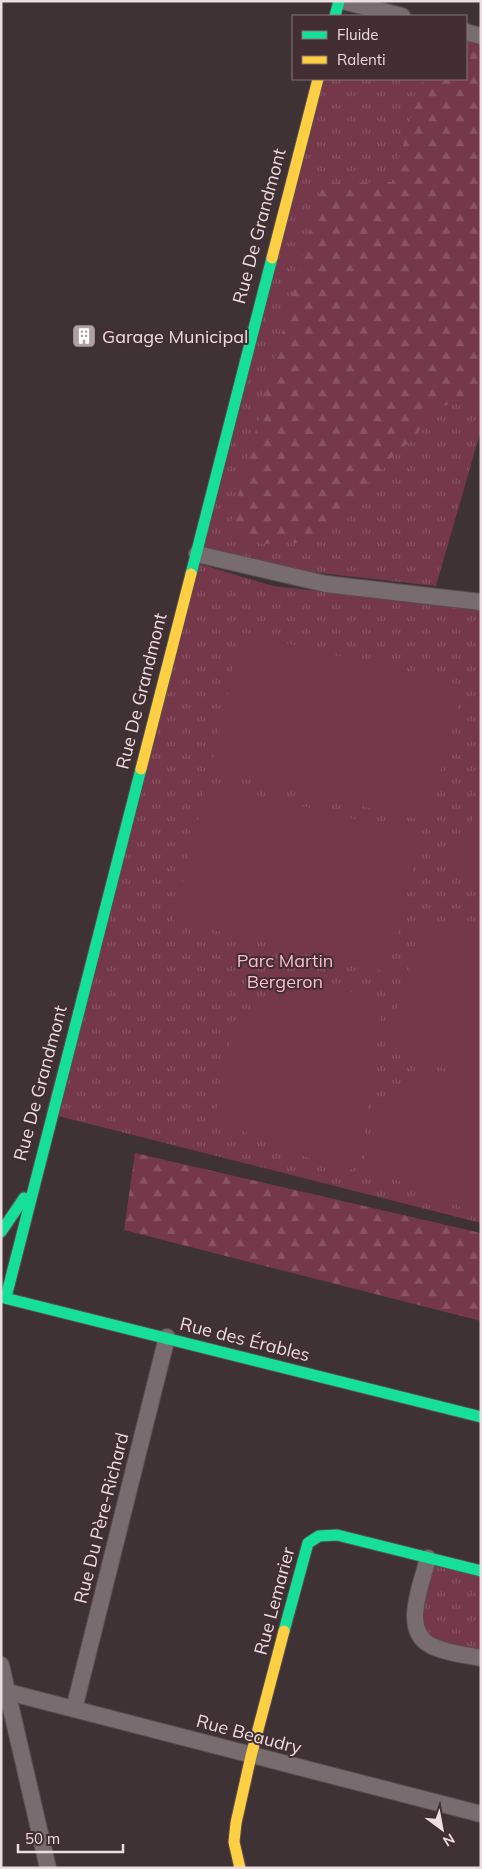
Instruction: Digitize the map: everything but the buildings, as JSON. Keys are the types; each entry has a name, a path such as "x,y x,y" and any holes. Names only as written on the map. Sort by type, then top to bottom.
{"street":[{"path":"335,15 340,1 398,15"},
{"path":"467,32 481,36"},
{"name":"Rue De Grandmont","path":"1,1313 3,1297 37,1175 318,80"},
{"path":"197,554 326,584 481,602"},
{"path":"1,1232 14,1216 37,1175"},
{"name":"Rue des Érables","path":"3,1297 481,1417"},
{"name":"Rue Du Père-Richard","path":"74,1709 167,1337"},
{"name":"Rue Lemarier","path":"251,1756 308,1543 318,1536 332,1534 481,1572"},
{"path":"428,1558 415,1614 416,1630 434,1648 481,1658"},
{"path":"1,1665 48,1868"},
{"name":"Rue Beaudry","path":"8,1692 481,1814"},
{"path":"240,1868 234,1834 251,1756"}],"green space":[{"path":"467,32 481,36 481,401 431,407 417,435 394,455 316,542 262,544 229,530 322,183 392,182 423,80 467,80"},
{"path":"481,45 481,430 436,586 276,568 196,545 320,80 467,80"},
{"name":"Parc Martin Bergeron","path":"190,561 273,586 481,610 481,1223 46,1113"},
{"path":"242,633 464,686 427,821 210,771"},
{"path":"207,783 421,835 387,972 173,920"},
{"path":"481,809 481,895 441,864"},
{"path":"424,918 481,935 481,1079 384,1050"},
{"path":"333,988 384,999 359,1165 345,1173 216,1120 224,1061 240,1025 252,1011 267,999 287,992 304,989"},
{"path":"429,1072 457,1075 481,1082 481,1203 470,1210 363,1166 376,1121 390,1096 399,1086 412,1078"},
{"path":"135,1153 481,1233 481,1321 124,1230"},
{"path":"427,1559 481,1573 481,1657 424,1638 411,1622"}],"traffic: fast":[{"path":"335,15 339,1"},
{"path":"191,574 272,258"},
{"path":"6,1297 141,769"},
{"path":"1,1232 24,1198"},
{"path":"1,1297 481,1417"},
{"path":"284,1631 308,1543 319,1536 337,1535 481,1571"}],"traffic: slow":[{"path":"272,258 318,80"},
{"path":"141,769 191,574"},
{"path":"240,1868 234,1842 236,1823 251,1756 284,1631"}],"place":[{"name":"Garage Municipal","path":"84,336"}]}
